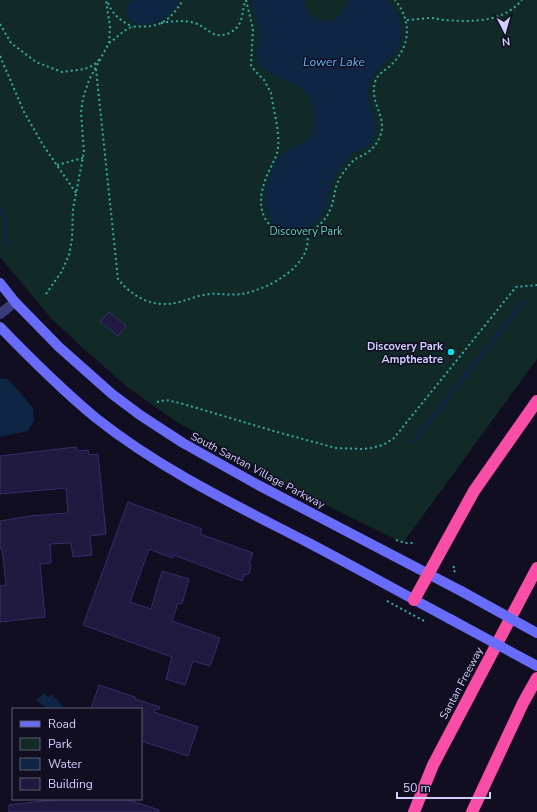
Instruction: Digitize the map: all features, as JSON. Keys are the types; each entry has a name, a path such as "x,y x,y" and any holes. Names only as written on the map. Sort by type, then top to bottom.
{"highway":[{"path":"414,600 474,491 537,400"},
{"name":"Santan Freeway","path":"414,812 433,764 537,568"},
{"path":"472,812 523,703 537,678"}],"main road":[{"name":"South Santan Village Parkway","path":"0,283 15,302 59,347 118,398 164,431 258,485 461,591 537,633"},
{"path":"0,327 28,357 70,396 97,419 146,453 215,495 321,549 537,666"}],"street":[{"path":"0,314 15,302"}],"path":[{"path":"106,0 112,12 118,18 133,27"},
{"path":"46,294 62,271 69,255 72,239 73,210 83,158 84,146 81,112 83,98 90,80 109,42 110,27 106,0"},
{"path":"162,23 173,15 183,0"},
{"path":"109,42 133,27 186,21 204,26 216,35 223,36 232,32 241,21 246,0"},
{"path":"246,0 253,29 252,65 254,71 264,80 271,93 278,141 277,154 261,192 261,208 263,215 270,226 282,233 290,235 307,233 316,228 330,211 334,190 343,173 353,161 369,152 380,137 382,129 380,113 373,97 375,83 378,76 390,66 401,53 407,32 407,20 395,0"},
{"path":"407,20 431,18 444,20 485,20 501,15 514,8 522,0"},
{"path":"0,24 11,43 36,62 62,72 85,69 94,65 102,57"},
{"path":"0,56 24,112 43,145 76,193"},
{"path":"96,69 118,280 125,288 138,298 162,304 186,301 204,294 231,295 254,290 273,283 297,264 307,251 307,233"},
{"path":"57,165 83,158"},
{"path":"157,402 166,400 180,403 336,448 363,449 379,446 391,441 394,438 516,287 537,285"},
{"path":"396,540 404,543 412,543 413,546"},
{"path":"454,566 453,570 457,573"},
{"path":"387,601 426,622"}],"green space":[{"name":"Discovery Park","path":"0,0 537,0 537,359 403,543 310,497 177,422 126,386 51,318 0,257"}],"water":[{"path":"131,0 179,0 170,13 161,19 146,24 136,24 126,16 127,8"},
{"name":"Lower Lake","path":"251,0 304,0 313,17 324,21 331,21 338,16 349,0 386,0 395,9 400,20 401,36 399,46 394,54 376,72 369,87 369,101 376,125 376,132 373,140 367,147 354,153 338,172 330,187 328,204 320,218 313,225 292,230 280,228 270,219 267,213 265,199 267,186 271,171 277,159 309,137 314,123 314,112 309,97 302,89 283,78 266,71 259,64 257,52 260,31 252,9"},
{"path":"0,378 8,379 33,408 34,421 28,431 0,437"},
{"path":"44,693 48,697 52,694 64,708 44,708 45,707 36,700"}],"building":[{"path":"109,312 126,326 118,336 100,322"},
{"path":"76,447 77,451 88,450 89,455 98,454 106,534 90,536 92,555 73,557 71,543 50,544 51,563 40,564 45,617 0,622 0,586 6,585 2,549 0,549 0,521 30,516 68,513 66,488 0,494 0,456"},
{"path":"128,502 202,529 200,534 253,553 249,564 251,565 249,574 244,575 242,581 174,555 172,558 149,549 130,602 151,609 162,571 189,579 182,604 178,603 172,621 220,638 210,666 193,661 185,685 166,679 172,657 83,625"},
{"path":"99,685 160,707 159,709 155,709 154,712 198,727 188,756 142,741 142,708 91,708"},
{"path":"52,800 129,800 159,810 159,812 9,812 9,805"}],"waterway":[{"path":"0,209 4,216 7,244"},
{"path":"414,441 524,301"}],"place":[{"name":"Discovery Park Amptheatre","path":"451,352"}]}
